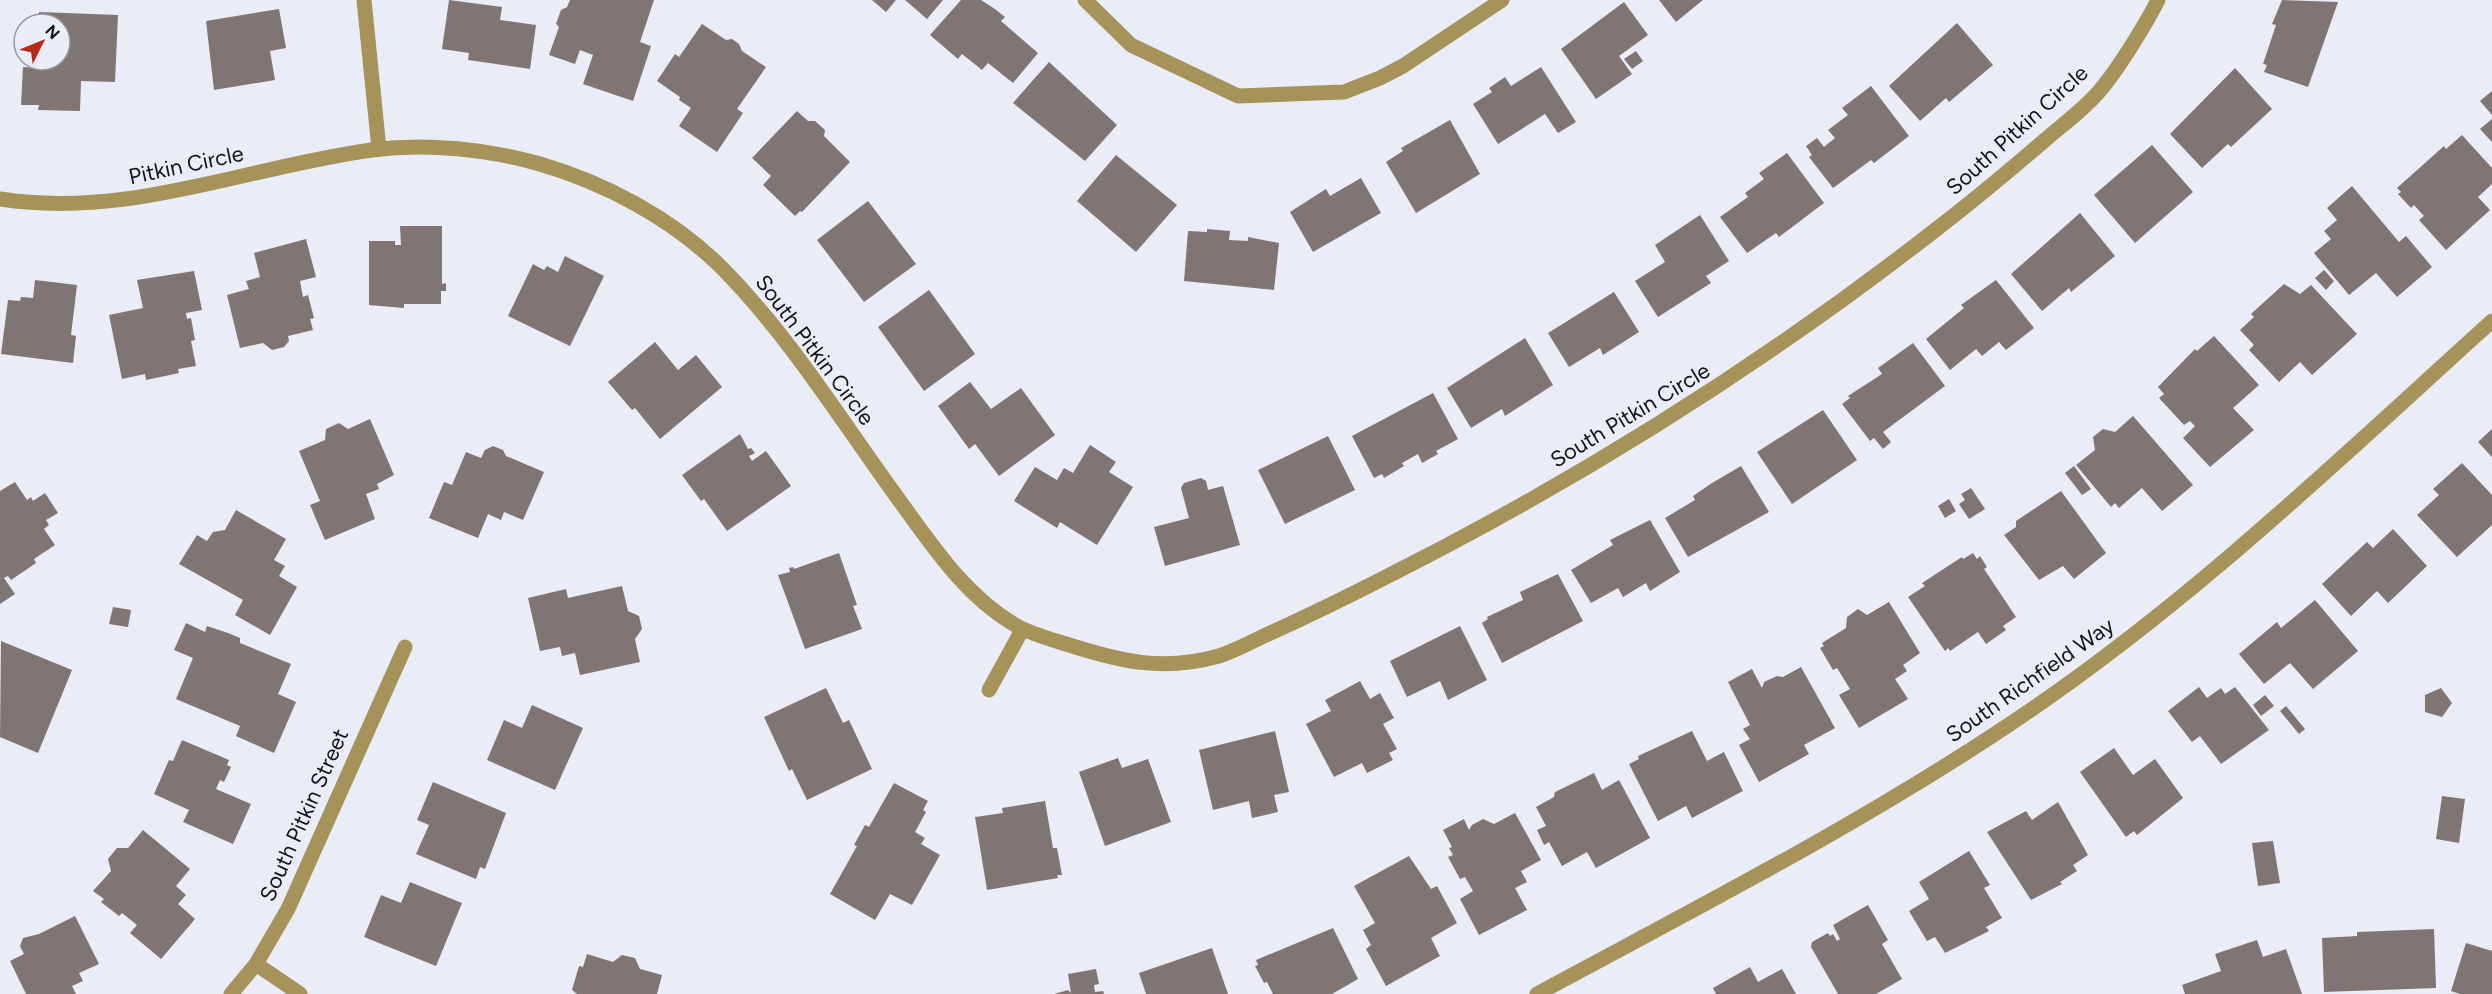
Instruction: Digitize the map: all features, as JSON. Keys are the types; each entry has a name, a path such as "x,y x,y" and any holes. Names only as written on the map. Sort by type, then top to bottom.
{"street":[{"path":"364,0 379,149"},
{"path":"1085,0 1131,45 1238,96 1344,92 1403,66 1502,0"},
{"name":"South Pitkin Circle","path":"379,149 424,147 470,150 537,163 602,187 662,220 716,262 762,312 946,565 985,604 1022,630 1123,663 1164,664 1219,656 1310,615 1411,565 1583,471 1720,386 1844,300 1982,195 2097,94 2158,1"},
{"name":"Pitkin Circle","path":"0,199 31,204 99,204 143,198 320,159 379,149"},
{"name":"South Richfield Way","path":"1537,994 1904,793 2015,721 2123,644 2226,561 2492,321"},
{"path":"989,690 1022,630"},
{"name":"South Pitkin Street","path":"231,994 255,964 288,909 405,647"},
{"path":"255,964 300,994"}],"building":[{"path":"449,0 502,7 500,20 536,25 530,69 468,60 469,53 442,49"},
{"path":"570,0 654,0 640,42 651,46 633,101 583,84 593,55 580,50 575,64 549,55 559,27 556,24 561,10 567,7"},
{"path":"872,0 896,0 886,12"},
{"path":"905,0 943,0 927,19"},
{"path":"961,0 981,0 995,9 1005,17 1001,21 1038,53 1013,83 988,63 982,70 962,54 958,59 930,35"},
{"path":"1659,0 1703,0 1676,22"},
{"path":"2282,0 2338,2 2308,87 2264,72 2267,65 2263,64 2276,25 2272,24"},
{"path":"1624,2 1648,35 1619,56 1632,74 1596,99 1561,49"},
{"path":"279,9 286,48 270,51 275,80 214,90 206,21"},
{"path":"72,13 118,15 115,82 81,81 80,111 38,110 39,105 21,105 23,72 72,72"},
{"path":"1957,23 1993,65 1949,102 1946,98 1920,121 1889,86"},
{"path":"702,24 726,40 732,39 739,44 742,51 766,67 737,109 743,113 717,152 679,126 691,108 657,81 675,54 679,57"},
{"path":"1636,51 1643,61 1632,69 1624,59"},
{"path":"1049,62 1117,125 1085,161 1013,103"},
{"path":"1541,67 1576,122 1558,133 1545,114 1498,144 1473,104 1492,92 1489,88 1505,77 1511,86"},
{"path":"2235,68 2272,109 2231,147 2228,144 2202,168 2170,134"},
{"path":"1871,86 1909,136 1874,163 1871,160 1833,188 1809,157 1812,155 1806,146 1817,138 1824,147 1835,138 1828,130 1848,115 1842,108"},
{"path":"2492,91 2492,115 2480,101"},
{"path":"797,111 808,121 815,121 825,130 824,136 850,162 802,212 800,211 795,216 763,185 771,176 752,158"},
{"path":"2492,119 2492,142 2480,129"},
{"path":"1450,120 1480,174 1416,213 1386,162 1403,151 1401,148"},
{"path":"2462,135 2492,168 2492,184 2478,197 2490,210 2446,250 2419,220 2424,216 2414,205 2411,208 2398,194 2401,192 2397,188 2444,146 2446,149"},
{"path":"2152,145 2193,192 2135,243 2094,195"},
{"path":"1787,153 1824,203 1779,237 1776,233 1747,253 1720,217 1748,197 1745,193 1764,179 1759,173"},
{"path":"1116,155 1177,205 1136,252 1077,201"},
{"path":"1361,178 1381,213 1313,252 1290,212 1326,189 1330,196"},
{"path":"2352,186 2399,242 2406,236 2432,267 2397,297 2376,273 2349,295 2314,253 2331,239 2324,231 2337,220 2327,208"},
{"path":"868,201 916,264 864,302 817,240"},
{"path":"2080,213 2115,256 2071,292 2069,288 2042,311 2011,274"},
{"path":"1700,215 1729,261 1706,276 1711,283 1658,317 1635,281 1665,262 1655,245"},
{"path":"400,226 442,226 442,284 446,283 446,291 441,291 441,304 404,304 404,308 369,305 369,241 395,241 395,245 401,245"},
{"path":"1207,229 1230,231 1229,240 1248,241 1248,237 1279,243 1274,290 1184,281 1188,231 1207,232"},
{"path":"306,239 316,277 300,281 303,297 308,295 314,318 310,319 313,330 288,336 289,341 284,347 272,350 263,343 240,348 227,295 249,289 246,281 260,277 254,253"},
{"path":"565,256 604,276 570,346 508,316 533,264 544,270 547,266 558,272"},
{"path":"2324,270 2334,281 2326,290 2315,278"},
{"path":"194,271 202,310 186,313 187,319 191,318 195,340 191,341 196,366 178,369 179,373 146,380 145,374 122,379 109,315 143,308 137,280"},
{"path":"35,280 77,285 71,335 76,336 73,363 1,354 8,300 20,301 21,297 33,298"},
{"path":"1996,280 2034,328 2006,350 1999,342 1982,356 1976,349 1950,370 1926,339 1964,308 1961,305"},
{"path":"2284,284 2300,294 2311,285 2357,334 2312,375 2300,362 2279,382 2249,350 2254,345 2240,330 2254,317 2251,314"},
{"path":"929,290 975,354 924,391 878,327"},
{"path":"1614,292 1639,332 1603,355 1600,348 1569,367 1548,333"},
{"path":"2214,336 2259,385 2233,408 2254,430 2210,467 2183,438 2195,426 2190,421 2184,425 2159,398 2164,394 2158,387 2195,349 2197,351"},
{"path":"1525,338 1553,385 1505,416 1502,409 1471,428 1447,388"},
{"path":"655,342 678,370 696,355 722,387 660,439 635,408 632,410 608,382"},
{"path":"1913,343 1945,386 1883,432 1891,442 1883,449 1874,438 1870,441 1842,404 1850,398 1848,396 1882,374 1878,368"},
{"path":"970,382 991,409 1021,388 1055,435 999,476 975,444 969,449 938,406"},
{"path":"1433,393 1458,439 1436,451 1438,454 1422,463 1418,454 1402,463 1404,466 1384,478 1382,474 1374,478 1352,436"},
{"path":"1823,410 1857,460 1792,504 1757,452"},
{"path":"2133,416 2193,485 2162,511 2142,488 2119,508 2115,503 2111,507 2076,465 2095,450 2093,437 2103,429 2115,432"},
{"path":"370,419 394,475 377,484 379,489 366,494 375,519 325,540 310,505 320,501 299,451 325,440 326,429 339,423 348,429"},
{"path":"2492,429 2492,457 2478,442"},
{"path":"740,434 748,449 751,448 755,453 749,456 752,461 766,451 791,486 727,531 704,499 701,501 682,475"},
{"path":"1328,436 1355,490 1285,524 1258,470"},
{"path":"1090,445 1116,462 1109,472 1133,487 1097,545 1060,522 1057,528 1014,501 1035,467 1057,480 1064,468 1073,473"},
{"path":"493,446 503,450 506,456 544,472 523,520 504,512 501,520 488,514 478,538 429,518 444,482 452,485 466,452 481,458 485,450"},
{"path":"2462,463 2492,495 2492,525 2457,557 2417,515 2439,495 2433,489"},
{"path":"1741,466 1769,512 1688,557 1665,518 1695,500 1693,496 1712,483"},
{"path":"2074,466 2091,489 2082,495 2065,473"},
{"path":"1201,478 1206,481 1208,490 1223,486 1240,545 1165,566 1154,527 1189,518 1181,488 1184,483"},
{"path":"15,482 27,500 31,497 33,501 45,493 58,513 46,520 49,525 44,529 55,545 34,559 36,563 11,580 8,576 4,578 15,594 0,604 0,491"},
{"path":"1971,488 1985,509 1969,519 1959,504 1965,500 1961,494"},
{"path":"2061,491 2106,553 2074,579 2063,566 2039,580 2004,535 2016,527 2016,521"},
{"path":"1949,499 1956,511 1945,518 1938,506"},
{"path":"236,510 286,539 274,560 285,566 279,576 297,587 270,635 235,615 243,600 179,564 197,535 207,541 213,532 225,530"},
{"path":"1650,520 1680,572 1650,591 1646,583 1623,597 1618,588 1591,603 1571,570 1613,545 1610,540"},
{"path":"2393,529 2427,566 2388,603 2377,591 2351,616 2322,584 2367,542 2373,548"},
{"path":"839,553 857,605 853,606 862,629 805,649 778,575 790,572 789,568 794,569"},
{"path":"1973,553 1977,559 1980,556 1987,567 1984,569 2016,617 2003,626 2006,630 1986,644 1978,632 1950,651 1948,648 1945,651 1908,597 1925,586 1922,583 1962,557 1963,559"},
{"path":"1558,574 1583,621 1502,663 1482,623 1488,619 1487,617 1523,600 1520,592"},
{"path":"622,586 628,611 639,616 642,629 635,639 640,662 580,675 575,653 562,656 560,647 540,651 528,598 566,589 568,598"},
{"path":"2315,600 2358,651 2313,689 2290,663 2264,684 2239,654 2277,622 2281,628"},
{"path":"1889,602 1920,653 1903,665 1907,671 1895,679 1908,699 1859,728 1839,695 1850,689 1837,668 1833,670 1820,648 1824,646 1822,643 1846,628 1847,617 1858,609 1867,615"},
{"path":"113,607 131,610 128,627 109,624"},
{"path":"186,623 205,632 207,626 228,633 240,638 240,643 291,664 278,694 296,702 274,753 236,736 240,726 176,699 193,658 174,650"},
{"path":"1460,626 1487,680 1448,700 1440,681 1407,697 1390,661"},
{"path":"1,641 72,670 38,753 0,737"},
{"path":"1801,667 1835,728 1804,745 1809,754 1759,782 1739,745 1750,739 1743,729 1750,725 1728,682 1752,669 1762,688 1764,682 1777,676 1783,677"},
{"path":"1360,681 1370,699 1380,693 1394,718 1383,724 1397,749 1389,753 1393,760 1367,773 1362,763 1334,777 1306,724 1331,711 1325,700"},
{"path":"2199,687 2207,698 2221,688 2225,694 2235,687 2269,730 2221,764 2200,736 2192,742 2168,711"},
{"path":"826,688 843,723 849,720 872,769 807,800 792,769 789,771 764,717"},
{"path":"2441,688 2452,703 2442,717 2425,712 2425,695"},
{"path":"2265,695 2274,706 2261,716 2253,705"},
{"path":"532,705 583,728 555,790 487,760 504,720 522,728"},
{"path":"2286,706 2305,729 2299,734 2280,711"},
{"path":"1275,731 1289,792 1274,795 1278,812 1252,818 1249,801 1213,810 1199,750"},
{"path":"1692,731 1707,761 1724,752 1743,791 1692,818 1686,806 1658,821 1629,764 1639,759 1638,756"},
{"path":"182,740 229,760 227,765 231,767 224,782 220,780 216,789 251,804 233,844 183,822 189,810 154,794 169,760 173,761"},
{"path":"2114,748 2133,775 2155,759 2183,798 2137,835 2134,831 2126,837 2080,772"},
{"path":"1118,758 1122,768 1148,759 1171,822 1105,846 1079,772"},
{"path":"1594,773 1602,790 1619,780 1650,838 1596,868 1587,852 1562,866 1549,842 1544,845 1537,830 1546,826 1536,807 1554,797 1555,792"},
{"path":"433,782 506,813 485,869 480,867 476,879 416,854 429,825 417,820"},
{"path":"894,783 928,801 923,810 926,812 915,832 925,838 921,844 940,855 912,905 890,894 875,920 830,894 857,846 854,845 865,825 869,827"},
{"path":"2442,796 2465,799 2459,843 2436,839"},
{"path":"1045,801 1053,848 1057,848 1062,875 1057,875 1058,878 987,890 975,817 1003,813 1002,808"},
{"path":"2058,802 2088,855 2073,865 2077,871 2060,882 2062,884 2031,900 1987,832 2026,811 2032,820"},
{"path":"1515,813 1541,860 1521,871 1527,882 1515,888 1527,910 1479,935 1460,899 1473,891 1465,877 1460,879 1448,857 1453,855 1449,848 1452,847 1443,830 1464,819 1469,830 1472,825 1483,819 1494,824"},
{"path":"143,830 190,869 176,886 186,895 178,904 195,919 161,959 130,933 137,925 122,913 119,916 101,902 104,899 93,891 111,871 108,859 117,848 128,848"},
{"path":"2273,841 2280,883 2258,886 2252,843"},
{"path":"1969,851 1990,885 1984,888 2002,918 1986,927 1989,931 1945,953 1935,937 1927,941 1909,911 1929,899 1919,882"},
{"path":"1409,856 1431,889 1437,886 1457,923 1431,938 1440,956 1386,986 1366,949 1371,945 1363,930 1375,923 1354,886"},
{"path":"410,882 462,903 436,966 364,937 381,895 401,903"},
{"path":"1868,905 1888,940 1882,944 1902,979 1876,994 1838,994 1811,947 1812,942 1828,933 1830,936 1833,934 1837,941 1840,939 1833,925"},
{"path":"75,916 99,964 79,973 83,981 72,986 76,994 26,994 10,961 24,954 20,946 23,938 39,934"},
{"path":"1333,928 1358,979 1332,994 1273,994 1255,966 1258,965 1256,960"},
{"path":"2434,929 2436,988 2324,992 2322,938 2357,936 2357,932"},
{"path":"2257,940 2263,957 2286,949 2302,994 2185,994 2182,985 2221,971 2215,954"},
{"path":"2466,943 2492,951 2492,994 2460,994 2451,991"},
{"path":"1212,948 1228,994 1146,994 1139,973"},
{"path":"587,954 613,962 622,955 635,958 640,969 662,975 657,994 577,994 572,990 579,966 583,967"},
{"path":"1750,967 1758,982 1782,969 1796,994 1716,994 1713,988"},
{"path":"1096,969 1099,984 1094,985 1095,992 1103,991 1104,994 1054,994 1068,990 1071,993 1068,974"}]}
